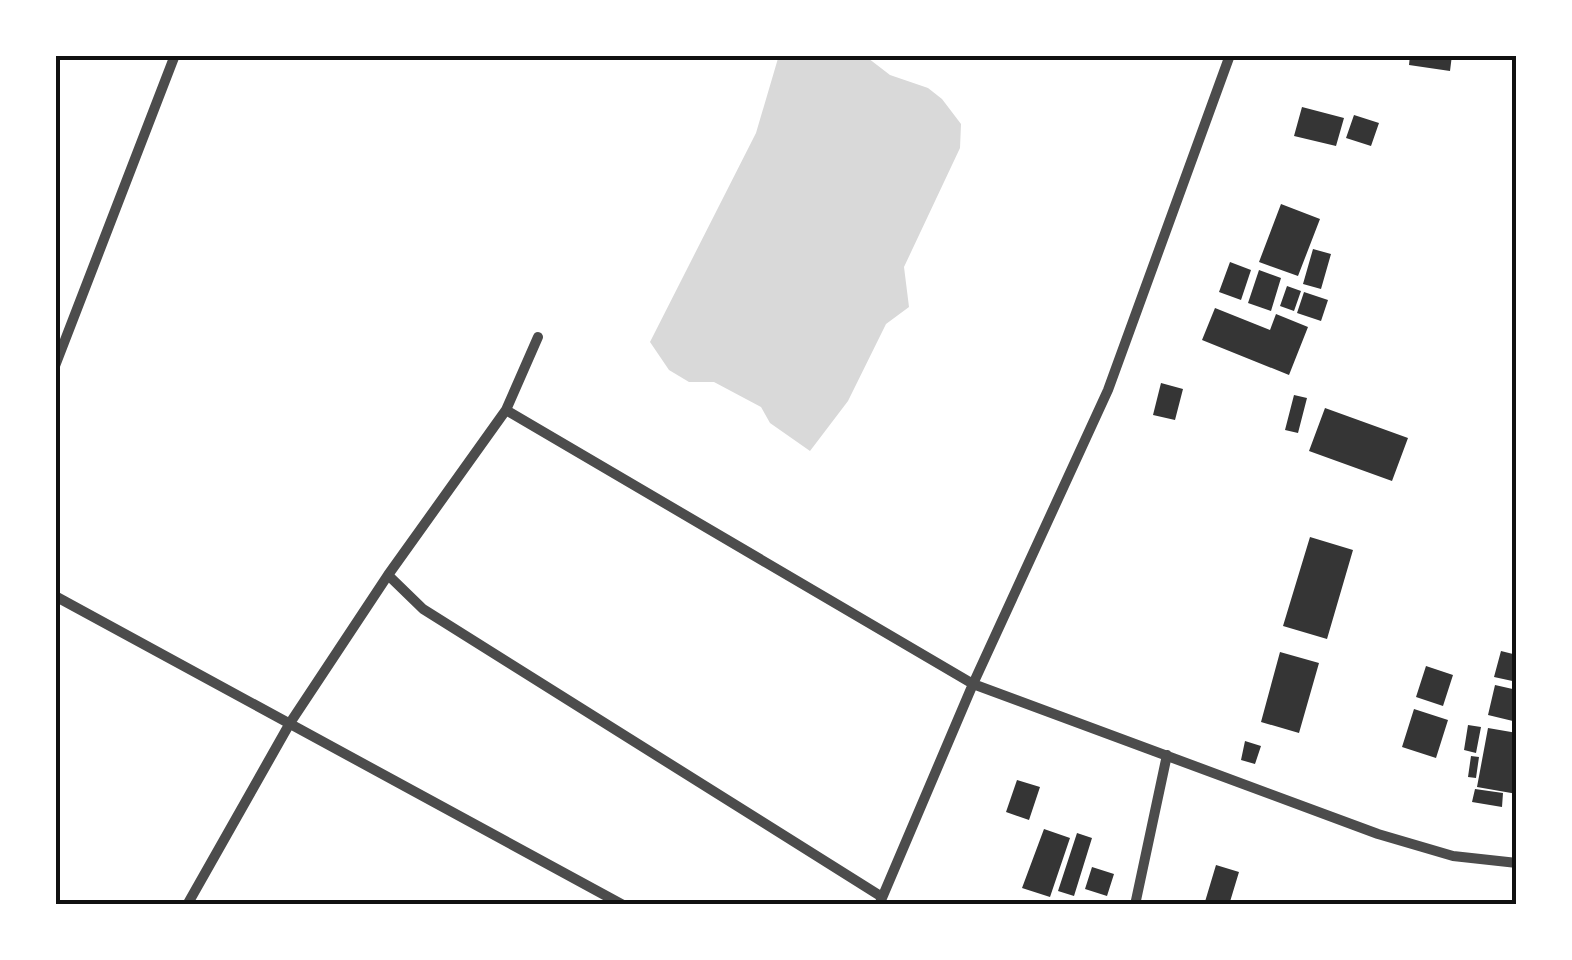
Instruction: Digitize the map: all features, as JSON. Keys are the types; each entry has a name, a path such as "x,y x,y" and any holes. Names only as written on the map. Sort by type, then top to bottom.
{"street":[{"path":"55,366 175,55"},
{"path":"388,574 423,609 881,901 973,684 1108,390 1230,55"},
{"path":"187,905 290,723 388,574 506,410 538,337"},
{"path":"506,410 973,684 1378,834 1453,856 1517,863"},
{"path":"55,596 623,905"},
{"path":"1135,905 1168,754"}],"shaded area":[{"path":"779,55 864,55 890,75 928,88 961,124 960,148 904,267 909,307 886,324 848,401 810,451 770,423 761,407 714,382 689,382 669,370 650,342 756,133"}],"building":[{"path":"1410,55 1452,55 1450,71 1409,65"},
{"path":"1302,107 1344,118 1336,146 1294,136"},
{"path":"1354,115 1379,123 1371,146 1346,138"},
{"path":"1281,204 1320,219 1298,276 1259,262"},
{"path":"1313,249 1331,254 1321,289 1303,284"},
{"path":"1230,262 1251,270 1241,300 1219,292"},
{"path":"1259,270 1281,278 1271,311 1248,303"},
{"path":"1287,286 1301,291 1294,311 1280,306"},
{"path":"1304,292 1328,300 1321,321 1297,313"},
{"path":"1215,308 1270,330 1276,314 1308,327 1289,375 1202,340"},
{"path":"1161,383 1183,389 1175,420 1153,415"},
{"path":"1294,395 1307,398 1298,433 1285,430"},
{"path":"1325,408 1408,438 1392,481 1309,451"},
{"path":"1310,537 1353,550 1327,639 1283,626"},
{"path":"1501,651 1517,655 1517,682 1494,677"},
{"path":"1280,652 1319,663 1299,733 1261,722"},
{"path":"1426,666 1453,675 1443,706 1416,697"},
{"path":"1495,685 1517,690 1517,722 1488,715"},
{"path":"1414,709 1448,720 1436,758 1402,747"},
{"path":"1468,725 1481,727 1476,753 1464,750"},
{"path":"1488,728 1517,733 1517,794 1477,787"},
{"path":"1245,741 1261,746 1255,764 1241,760"},
{"path":"1471,756 1479,757 1476,778 1468,777"},
{"path":"1017,780 1040,787 1029,820 1006,812"},
{"path":"1475,789 1503,793 1502,807 1472,802"},
{"path":"1044,829 1070,838 1050,897 1022,888"},
{"path":"1077,833 1092,838 1074,896 1058,891"},
{"path":"1216,865 1239,872 1229,905 1204,905"},
{"path":"1092,867 1114,874 1107,896 1085,889"}]}
